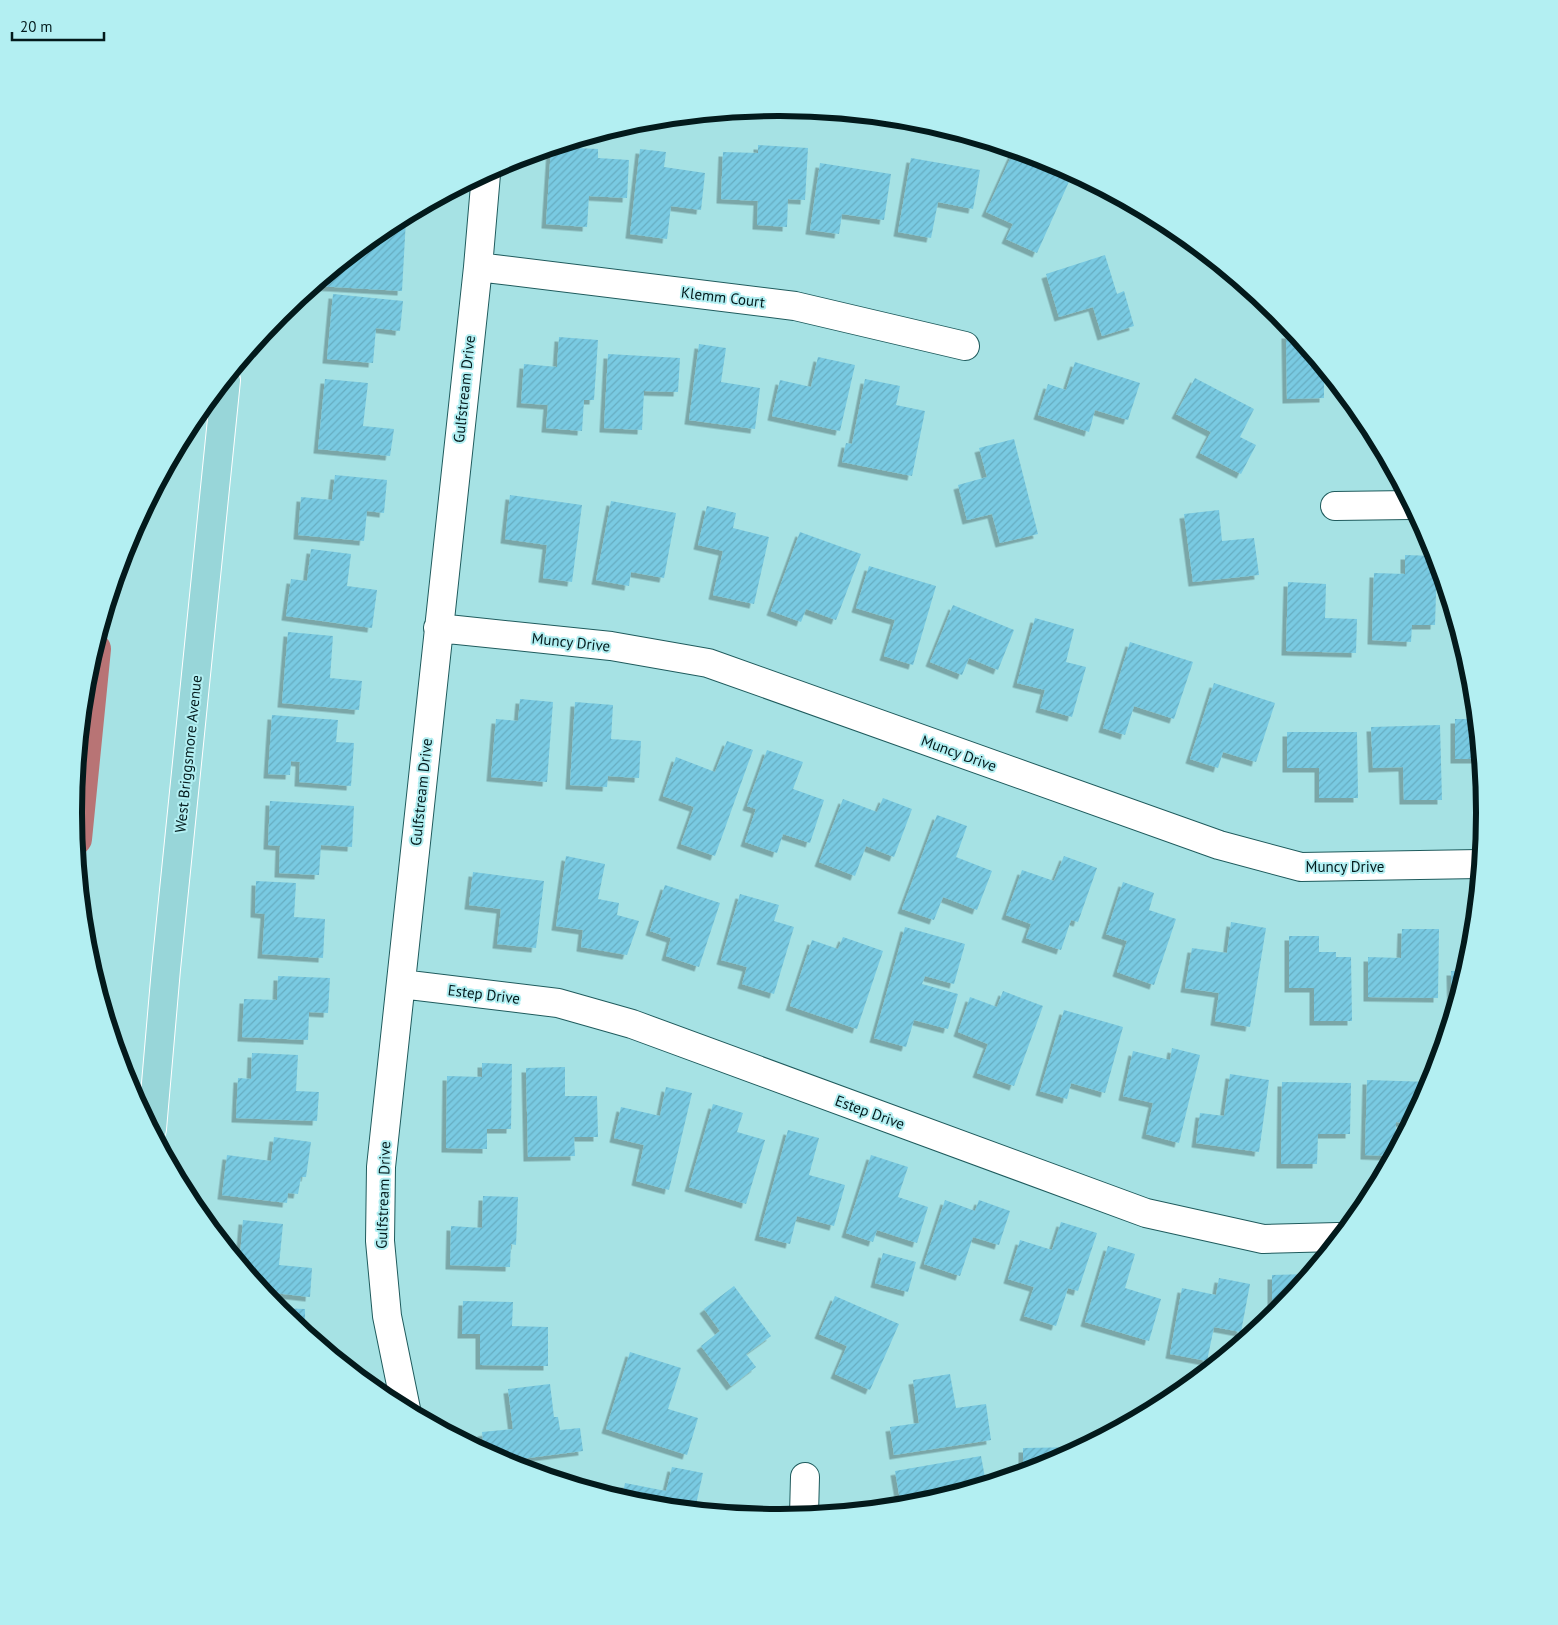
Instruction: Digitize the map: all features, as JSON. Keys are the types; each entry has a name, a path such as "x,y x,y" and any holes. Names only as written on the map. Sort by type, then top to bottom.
{"main road":[{"name":"West Briggsmore Avenue","path":"153,1118 166,970 225,389"}],"street":[{"name":"Gulfstream Drive","path":"404,1399 387,1316 380,1241 381,1167 478,267 485,181"},
{"name":"Klemm Court","path":"478,267 795,306 965,346"},
{"path":"1335,506 1404,505"},
{"name":"Muncy Drive","path":"438,628 611,646 708,663 1219,845 1301,867 1473,864"},
{"name":"Estep Drive","path":"401,984 558,1003 632,1024 1146,1213 1263,1239 1332,1237"},
{"path":"804,1508 805,1477"}],"building":[{"path":"758,145 808,148 805,200 788,199 787,227 757,225 758,201 721,199 723,152 758,153"},
{"path":"573,148 598,149 598,158 629,160 627,198 589,196 587,227 546,224 551,155"},
{"path":"640,149 666,152 664,167 705,173 701,210 671,206 667,239 630,234"},
{"path":"1011,156 1070,180 1037,253 1006,239 1013,224 986,212"},
{"path":"911,158 980,170 973,209 938,202 931,238 898,232"},
{"path":"820,163 891,174 884,220 842,214 839,234 810,230"},
{"path":"406,225 402,291 323,286 355,260"},
{"path":"1105,255 1117,294 1124,291 1134,326 1102,336 1093,307 1059,317 1046,274"},
{"path":"333,294 403,301 400,331 376,328 373,363 327,359"},
{"path":"1286,335 1324,378 1324,398 1287,399"},
{"path":"559,337 598,340 594,400 584,400 582,431 546,428 548,405 521,403 524,364 557,367"},
{"path":"699,344 726,348 721,382 760,388 755,429 689,420"},
{"path":"608,354 680,358 678,392 644,391 642,430 604,428"},
{"path":"818,357 855,365 840,431 772,416 780,380 811,387"},
{"path":"1075,362 1140,383 1128,420 1095,410 1089,432 1038,415 1048,384 1066,390"},
{"path":"1195,378 1254,409 1240,437 1256,445 1241,474 1200,453 1211,432 1176,414"},
{"path":"325,379 368,383 363,426 394,429 390,456 318,449"},
{"path":"865,379 900,386 896,405 925,411 912,476 842,462 846,443 852,444"},
{"path":"1014,439 1038,534 1000,543 992,514 967,520 958,485 987,477 979,448"},
{"path":"335,475 387,480 384,513 367,511 364,541 298,535 301,497 332,500"},
{"path":"510,495 582,505 572,582 543,578 547,545 505,539"},
{"path":"611,501 676,513 664,578 631,572 629,586 596,580"},
{"path":"707,506 736,513 733,528 769,537 754,604 713,595 723,551 698,545"},
{"path":"1219,510 1222,541 1254,538 1259,575 1193,582 1184,514"},
{"path":"800,532 861,554 836,620 806,609 801,622 771,611"},
{"path":"311,549 351,554 347,586 377,590 372,628 286,616 291,579 307,581"},
{"path":"1405,555 1426,556 1436,582 1435,625 1412,625 1411,642 1372,640 1374,573 1405,574"},
{"path":"869,566 936,586 913,665 884,656 895,620 856,608"},
{"path":"1288,582 1326,584 1325,618 1357,619 1356,653 1286,651"},
{"path":"953,605 1014,630 998,670 969,658 962,675 930,662"},
{"path":"1035,618 1074,629 1066,662 1086,667 1072,717 1040,708 1045,690 1017,683"},
{"path":"288,632 333,636 330,678 362,681 359,710 282,703"},
{"path":"1130,642 1193,662 1174,719 1134,706 1125,735 1103,728"},
{"path":"1214,683 1275,703 1256,762 1223,752 1218,768 1190,759"},
{"path":"520,699 553,702 547,782 491,777 496,719 518,721"},
{"path":"575,702 613,705 611,739 641,741 639,778 608,776 607,787 570,785"},
{"path":"272,715 338,720 336,742 354,743 351,786 299,782 300,762 291,761 290,775 268,774"},
{"path":"1455,719 1469,719 1473,759 1455,759"},
{"path":"1440,725 1442,800 1404,800 1403,767 1373,768 1371,727"},
{"path":"1287,732 1357,732 1358,798 1319,798 1319,768 1287,768"},
{"path":"727,741 753,750 715,856 681,844 694,807 663,796 676,757 715,772"},
{"path":"767,750 803,762 793,789 824,800 810,843 783,834 777,853 745,842 756,809 747,806"},
{"path":"883,798 912,809 894,857 866,846 855,876 819,862 843,799 877,812"},
{"path":"270,801 354,806 352,847 321,845 319,875 279,873 280,846 268,845"},
{"path":"937,815 967,826 956,857 992,871 977,910 943,897 934,920 902,909"},
{"path":"566,856 605,864 598,899 619,903 617,915 639,921 627,955 581,947 583,930 556,926"},
{"path":"1064,856 1097,868 1078,922 1071,920 1061,950 1026,938 1031,924 1006,915 1022,870 1054,881"},
{"path":"473,872 544,881 536,948 497,944 501,909 469,905"},
{"path":"256,881 296,883 294,917 325,919 323,958 262,954 265,914 255,913"},
{"path":"1123,882 1154,893 1149,910 1176,919 1154,985 1117,972 1127,941 1106,934"},
{"path":"665,885 720,903 699,967 666,956 671,938 650,931"},
{"path":"740,894 779,905 774,921 794,927 774,994 742,984 747,967 721,960"},
{"path":"1231,922 1266,928 1250,1027 1215,1021 1219,993 1185,988 1192,948 1227,953"},
{"path":"905,927 965,944 954,984 925,976 922,984 958,994 948,1029 914,1020 906,1047 874,1038"},
{"path":"1402,929 1439,929 1438,998 1368,997 1368,957 1401,958"},
{"path":"1289,936 1319,936 1319,952 1336,952 1336,957 1351,957 1352,1021 1314,1021 1314,988 1289,988"},
{"path":"843,937 883,951 857,1029 790,1006 812,940 838,949"},
{"path":"1451,971 1457,971 1452,993"},
{"path":"278,976 330,978 328,1013 309,1012 308,1040 242,1037 244,999 277,1000"},
{"path":"1003,991 1043,1006 1014,1086 977,1073 988,1044 958,1032 970,997 997,1007"},
{"path":"1064,1010 1123,1027 1105,1093 1071,1083 1067,1099 1040,1091"},
{"path":"1172,1048 1200,1055 1179,1143 1146,1134 1153,1103 1123,1096 1133,1051 1170,1060"},
{"path":"252,1053 298,1055 296,1091 319,1092 317,1121 236,1118 238,1078 251,1079"},
{"path":"482,1063 512,1064 511,1129 487,1129 487,1149 446,1148 447,1076 482,1077"},
{"path":"565,1067 565,1096 597,1096 598,1137 574,1137 575,1156 528,1157 526,1068"},
{"path":"1230,1074 1269,1080 1259,1152 1196,1143 1200,1113 1224,1116"},
{"path":"1367,1080 1421,1082 1403,1123 1396,1122 1395,1137 1385,1156 1365,1155"},
{"path":"1282,1082 1351,1083 1350,1134 1318,1134 1317,1164 1281,1164"},
{"path":"666,1087 692,1093 669,1190 636,1181 644,1145 614,1138 621,1107 660,1116"},
{"path":"713,1104 743,1113 737,1132 765,1140 746,1204 689,1187"},
{"path":"788,1130 819,1138 809,1175 845,1185 834,1226 797,1216 790,1244 759,1236"},
{"path":"274,1137 311,1142 306,1177 301,1177 298,1194 288,1193 287,1203 222,1195 227,1155 271,1161"},
{"path":"871,1155 908,1167 898,1197 928,1207 917,1243 877,1230 873,1242 846,1233"},
{"path":"483,1196 518,1197 516,1245 511,1244 510,1267 450,1265 451,1226 482,1228"},
{"path":"945,1200 975,1211 979,1200 1010,1211 999,1245 973,1237 960,1276 924,1264"},
{"path":"243,1220 283,1224 279,1265 312,1268 310,1297 276,1293 240,1254"},
{"path":"1061,1222 1097,1233 1078,1291 1068,1288 1056,1326 1024,1316 1034,1287 1008,1279 1020,1240 1052,1250"},
{"path":"1108,1246 1135,1254 1125,1288 1161,1299 1149,1341 1085,1322"},
{"path":"883,1253 916,1262 908,1292 875,1283"},
{"path":"1301,1274 1272,1304 1272,1275"},
{"path":"1219,1278 1250,1284 1241,1332 1214,1327 1207,1361 1170,1354 1182,1288 1216,1295"},
{"path":"734,1286 771,1336 746,1354 756,1367 731,1386 701,1346 720,1331 704,1309"},
{"path":"835,1296 899,1324 870,1390 835,1374 847,1346 819,1334"},
{"path":"463,1301 513,1302 512,1326 548,1327 548,1366 480,1365 480,1334 462,1334"},
{"path":"291,1308 305,1309 305,1322"},
{"path":"630,1352 681,1368 668,1409 698,1418 687,1455 606,1429"},
{"path":"950,1374 956,1408 986,1404 991,1440 894,1455 890,1427 919,1423 913,1380"},
{"path":"550,1384 554,1417 558,1417 560,1430 580,1428 583,1451 520,1459 483,1443 482,1432 513,1429 508,1389"},
{"path":"1065,1447 1023,1465 1023,1448"},
{"path":"981,1456 985,1477 900,1498 895,1471"},
{"path":"672,1467 703,1473 696,1504 623,1491 625,1483 666,1491"}]}
